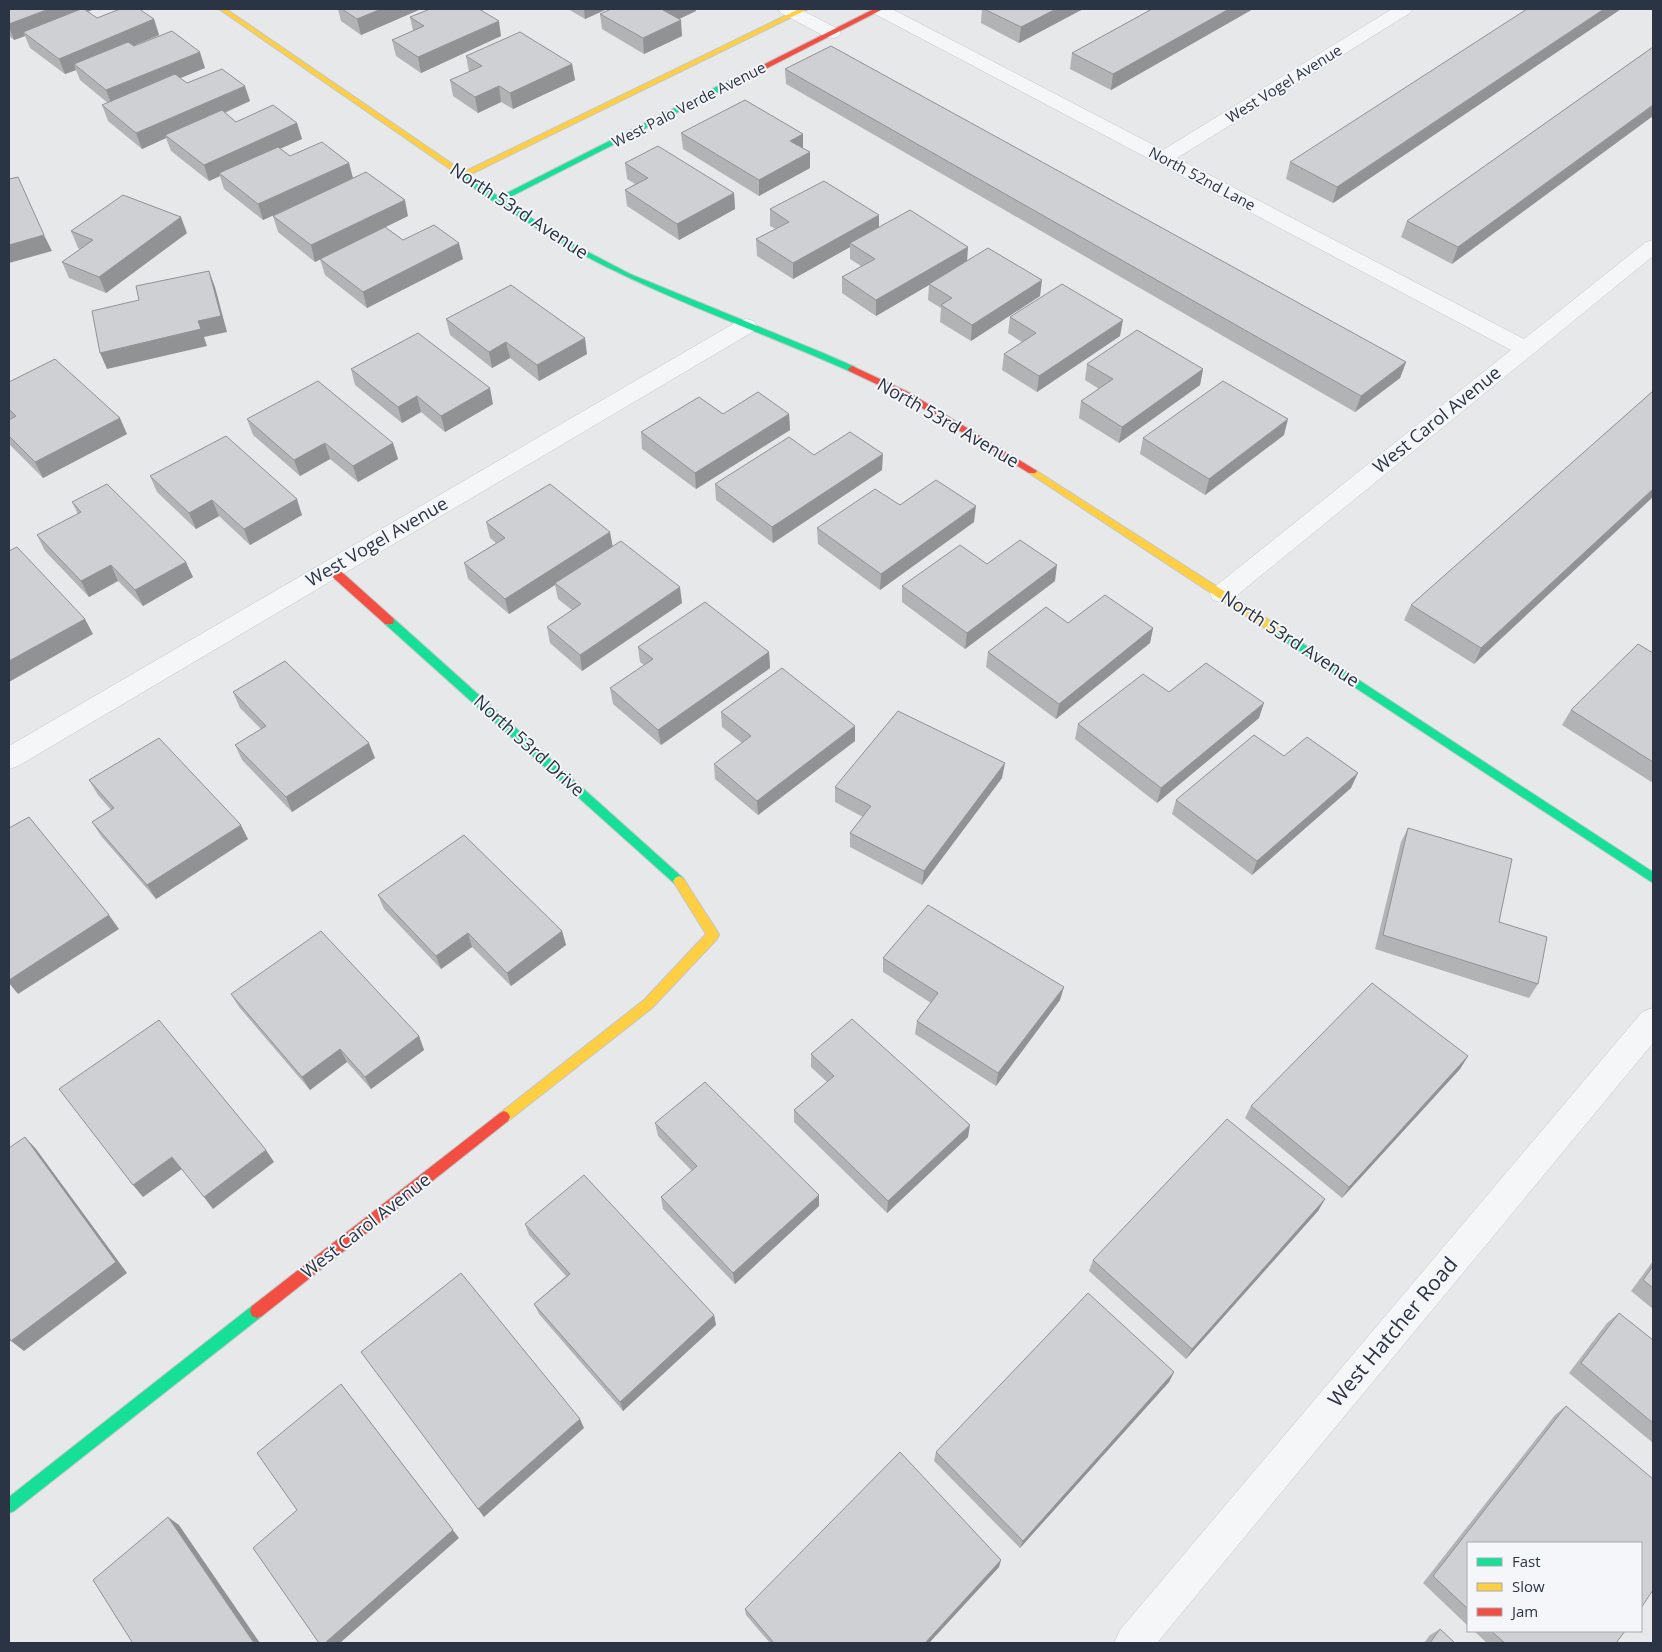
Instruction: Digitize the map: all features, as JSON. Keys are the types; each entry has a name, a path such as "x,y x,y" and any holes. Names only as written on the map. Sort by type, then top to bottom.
{"street":[{"name":"North 53rd Avenue","path":"222,9 530,222 595,260 664,292 746,326 806,348 907,395 1000,450 1653,878"},
{"name":"West Palo Verde Avenue","path":"499,200 879,9"},
{"name":"North 52nd Lane","path":"879,9 1526,349"},
{"name":"West Vogel Avenue","path":"1164,158 1404,9"},
{"name":"West Palo Verde Avenue","path":"463,176 795,10"},
{"path":"795,10 832,33"},
{"name":"West Carol Avenue","path":"1222,594 1653,246"},
{"name":"West Vogel Avenue","path":"9,759 746,326"},
{"name":"North 53rd Drive","path":"331,569 681,883 713,935"},
{"name":"West Carol Avenue","path":"9,1506 648,1004 713,935"},
{"name":"West Hatcher Road","path":"1133,1643 1653,1021"}],"building":[{"path":"9,9 49,9 9,24"},
{"path":"81,9 97,18 120,9 139,9 154,19 59,59 23,32"},
{"path":"342,9 381,9 357,19"},
{"path":"430,9 479,9 499,21 418,57 392,40 424,26 410,17"},
{"path":"611,9 667,9 663,10 681,20 643,38 600,14"},
{"path":"984,9 1056,9 1021,27"},
{"path":"1152,9 1229,9 1113,74 1072,53"},
{"path":"1527,9 1604,9 1337,187 1290,162"},
{"path":"172,31 200,52 106,90 74,64 128,42 134,46"},
{"path":"520,32 572,64 510,93 499,86 475,97 450,80 482,66 466,56"},
{"path":"831,46 1406,362 1361,396 785,69"},
{"path":"1653,47 1653,105 1458,247 1407,221"},
{"path":"222,69 245,86 136,133 102,105 175,74 187,83"},
{"path":"745,100 803,134 790,141 810,152 759,180 681,133"},
{"path":"273,105 297,123 204,165 165,135 222,110 236,122"},
{"path":"322,142 349,163 258,204 219,173 278,147 290,156"},
{"path":"658,146 734,193 677,224 625,190 648,178 625,163"},
{"path":"366,172 405,200 311,245 273,216"},
{"path":"18,177 44,235 9,245 9,179"},
{"path":"824,181 879,215 793,263 756,239 789,222 770,209"},
{"path":"123,195 181,217 99,277 62,262 93,240 71,231"},
{"path":"910,210 968,247 876,300 842,277 875,259 850,243"},
{"path":"434,225 459,243 363,292 320,259 385,227 403,240"},
{"path":"988,248 1042,280 972,325 941,305 952,298 929,284"},
{"path":"209,271 221,316 198,321 201,329 100,353 92,311 139,300 136,286"},
{"path":"1062,284 1123,320 1039,376 1004,354 1036,333 1010,317"},
{"path":"511,285 585,338 537,365 506,342 489,352 446,319"},
{"path":"1137,330 1203,369 1122,427 1081,401 1113,379 1087,364"},
{"path":"418,333 490,388 441,416 417,396 398,407 351,369"},
{"path":"55,359 120,418 35,462 9,436 9,420 16,416 9,409 9,382"},
{"path":"318,381 393,443 353,466 325,443 294,460 247,419"},
{"path":"1223,381 1288,419 1209,479 1143,438"},
{"path":"1653,391 1653,489 1481,648 1411,605"},
{"path":"758,392 789,414 695,473 641,432 699,397 723,414"},
{"path":"850,432 883,454 772,527 715,484 789,437 814,455"},
{"path":"226,436 297,499 244,529 212,500 189,513 150,476"},
{"path":"936,480 976,506 881,574 817,528 875,489 900,505"},
{"path":"107,484 186,562 135,590 111,565 81,581 37,535 81,512 72,502"},
{"path":"550,484 610,532 505,599 464,563 505,538 486,522"},
{"path":"1020,540 1057,565 967,633 902,586 960,545 987,564"},
{"path":"621,541 680,587 580,655 547,627 581,604 555,583"},
{"path":"17,547 85,619 9,661 9,551"},
{"path":"1105,595 1153,628 1059,704 988,652 1046,607 1068,623"},
{"path":"705,602 769,652 658,730 610,688 653,659 638,647"},
{"path":"1638,644 1653,653 1653,762 1571,710"},
{"path":"285,661 369,743 286,797 235,745 266,726 233,692"},
{"path":"1206,663 1264,703 1161,788 1078,724 1143,674 1169,692"},
{"path":"782,668 855,726 757,801 714,764 751,736 721,712"},
{"path":"898,711 1005,763 924,871 850,833 871,806 835,787"},
{"path":"1254,735 1284,756 1307,737 1358,773 1257,861 1176,800"},
{"path":"159,738 241,825 147,885 92,822 114,808 89,780"},
{"path":"29,817 109,915 9,980 9,828"},
{"path":"1408,828 1512,859 1499,922 1547,937 1538,984 1383,935"},
{"path":"464,835 562,931 507,973 468,933 436,956 378,895"},
{"path":"928,905 1064,987 998,1073 917,1021 938,993 883,958"},
{"path":"321,931 419,1036 365,1077 340,1049 302,1077 231,994"},
{"path":"1372,983 1468,1056 1349,1187 1251,1106"},
{"path":"852,1019 970,1125 888,1201 794,1110 834,1076 811,1054"},
{"path":"159,1020 266,1150 204,1197 172,1157 133,1185 59,1089"},
{"path":"705,1082 819,1195 733,1273 661,1197 697,1166 655,1123"},
{"path":"1227,1119 1325,1199 1192,1349 1093,1260"},
{"path":"25,1137 116,1262 11,1341 9,1337 9,1148"},
{"path":"584,1175 714,1315 620,1402 534,1304 570,1274 525,1224"},
{"path":"1653,1266 1653,1288 1643,1280"},
{"path":"461,1273 580,1419 478,1509 361,1352"},
{"path":"1088,1293 1174,1372 1023,1541 936,1452"},
{"path":"1619,1313 1653,1340 1653,1423 1581,1363"},
{"path":"341,1384 453,1530 325,1643 319,1643 253,1548 297,1510 257,1453"},
{"path":"1566,1406 1653,1479 1653,1590 1642,1606 1642,1542 1467,1542 1467,1608 1433,1576"},
{"path":"900,1452 1001,1560 925,1643 774,1643 745,1609"},
{"path":"168,1517 254,1643 131,1643 93,1580"},
{"path":"1440,1629 1455,1643 1430,1643"},
{"path":"1492,1632 1624,1632 1616,1643 1505,1643"}],"traffic: fast":[{"path":"499,200 733,82"},
{"path":"464,176 545,231 596,260 659,290 852,369"},
{"path":"389,621 679,881"},
{"path":"1276,630 1653,878"},
{"path":"9,1506 257,1311"}],"traffic: slow":[{"path":"222,9 464,176"},
{"path":"463,176 804,9"},
{"path":"1032,471 1276,630"},
{"path":"504,1117 648,1004 713,935 679,881"}],"traffic: jam":[{"path":"733,82 879,9"},
{"path":"852,369 907,395 1032,471"},
{"path":"331,569 389,621"},
{"path":"257,1311 504,1117"}]}
